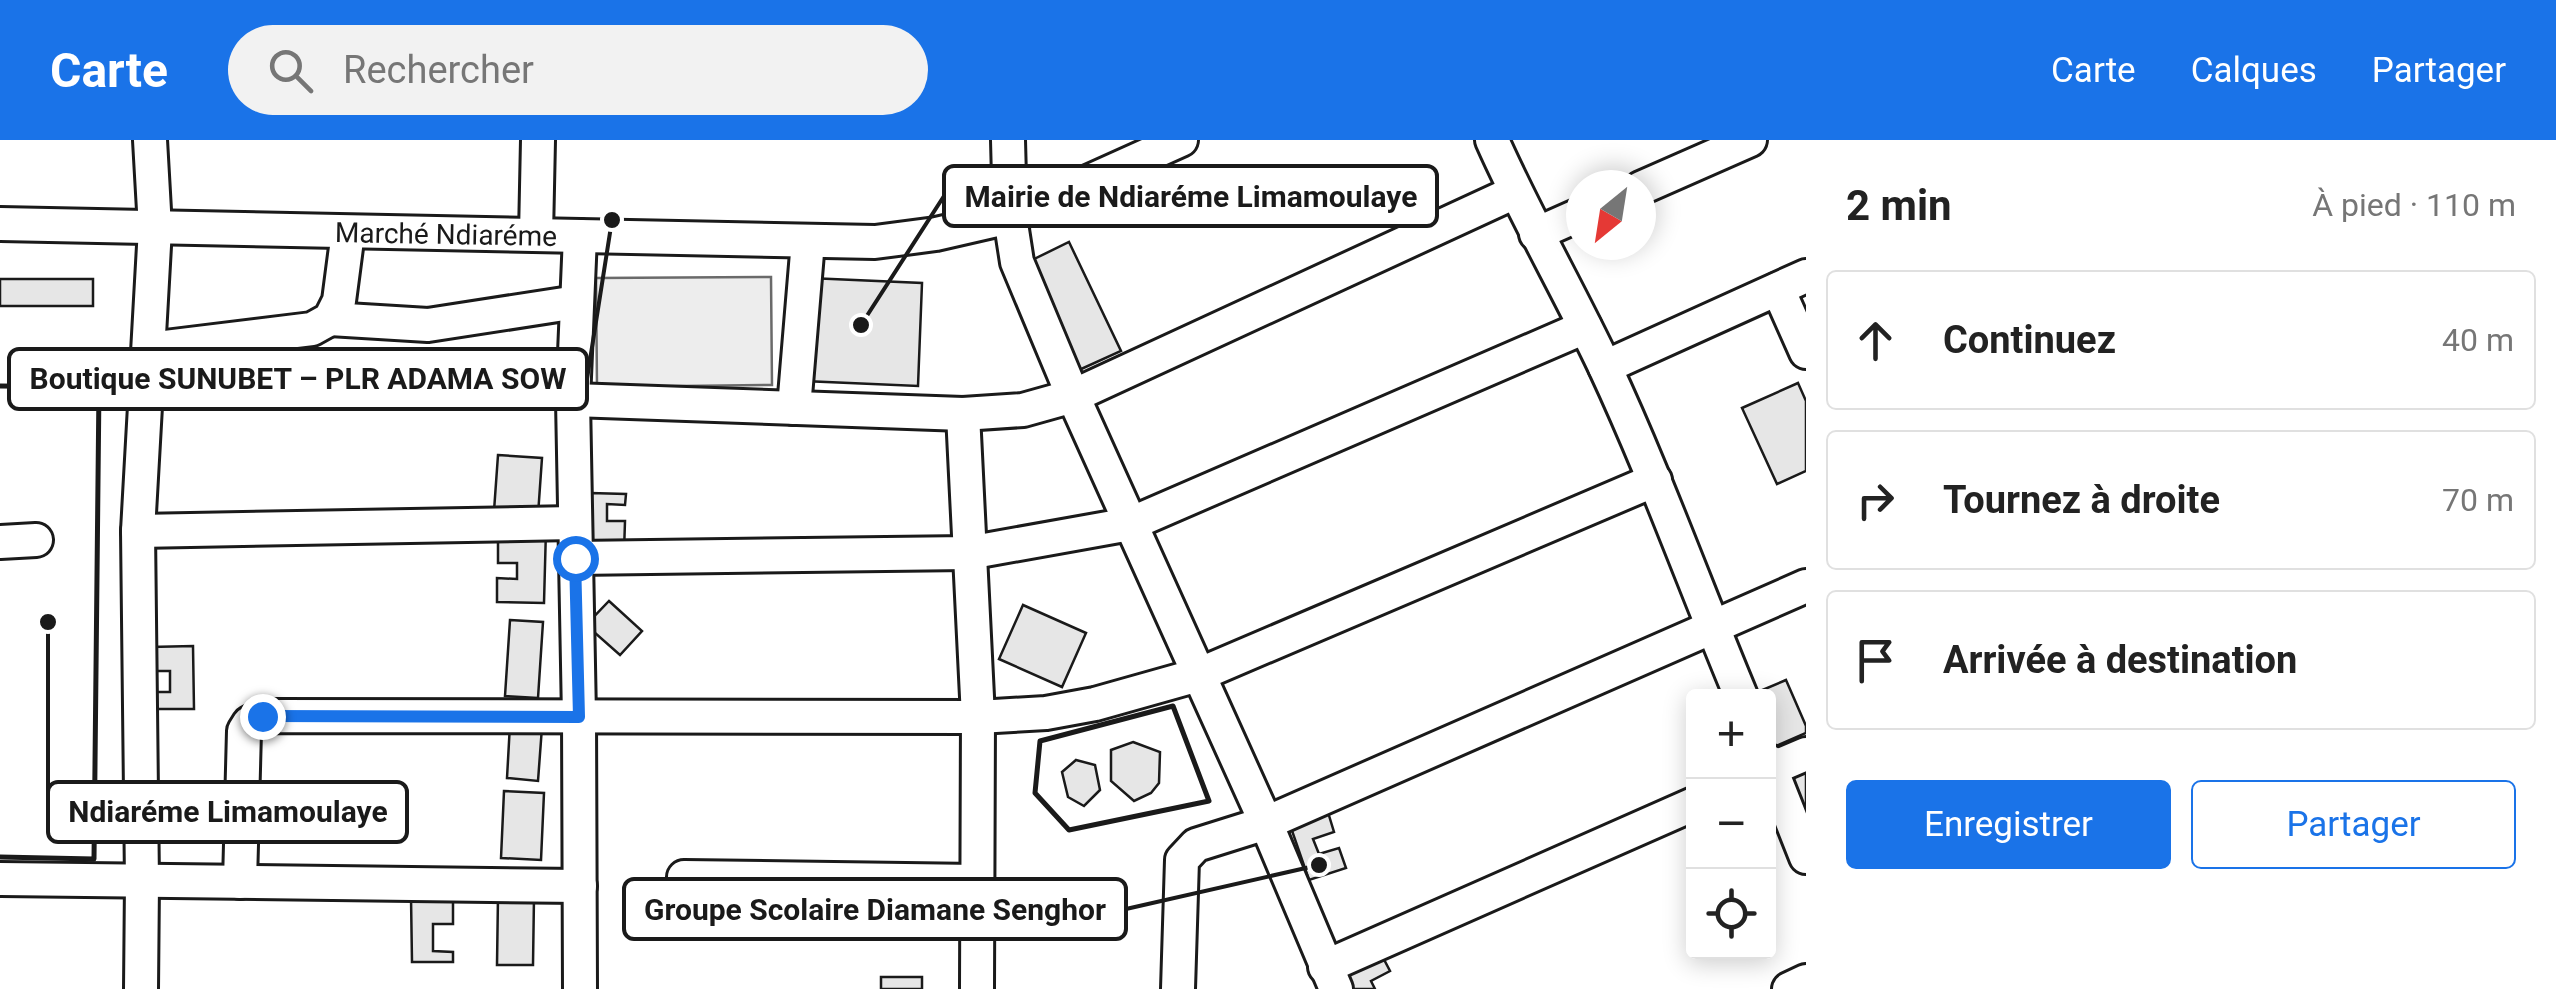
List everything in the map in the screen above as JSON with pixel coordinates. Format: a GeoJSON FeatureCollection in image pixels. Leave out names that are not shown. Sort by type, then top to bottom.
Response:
{"type":"FeatureCollection","features":[{"type":"Feature","properties":{"kind":"street"},"geometry":{"type":"LineString","coordinates":[[141,989],[138,531],[155,228],[150,140]]}},
{"type":"Feature","properties":{"kind":"street"},"geometry":{"type":"LineString","coordinates":[[536,235],[538,140]]}},
{"type":"Feature","properties":{"kind":"street"},"geometry":{"type":"LineString","coordinates":[[1008,140],[1010,217],[1017,262],[1073,396],[1266,822],[1331,978],[1686,808]]}},
{"type":"Feature","properties":{"kind":"street","name":"Marché Ndiaréme"},"geometry":{"type":"LineString","coordinates":[[0,224],[875,242],[936,234],[1010,217],[1181,140]]}},
{"type":"Feature","properties":{"kind":"street"},"geometry":{"type":"LineString","coordinates":[[1492,140],[1655,480],[1739,689]]}},
{"type":"Feature","properties":{"kind":"street"},"geometry":{"type":"LineString","coordinates":[[1656,181],[1750,140]]}},
{"type":"Feature","properties":{"kind":"street"},"geometry":{"type":"LineString","coordinates":[[573,400],[963,414],[1022,410],[1073,396],[1515,192]]}},
{"type":"Feature","properties":{"kind":"street"},"geometry":{"type":"LineString","coordinates":[[1536,234],[1566,221]]}},
{"type":"Feature","properties":{"kind":"street"},"geometry":{"type":"LineString","coordinates":[[330,319],[339,302],[348,232]]}},
{"type":"Feature","properties":{"kind":"street"},"geometry":{"type":"LineString","coordinates":[[580,236],[573,400],[580,989]]}},
{"type":"Feature","properties":{"kind":"street"},"geometry":{"type":"LineString","coordinates":[[794,408],[808,241]]}},
{"type":"Feature","properties":{"kind":"street"},"geometry":{"type":"LineString","coordinates":[[1604,367],[1792,282],[1806,352]]}},
{"type":"Feature","properties":{"kind":"street"},"geometry":{"type":"LineString","coordinates":[[149,349],[312,329],[330,319],[428,325],[577,302]]}},
{"type":"Feature","properties":{"kind":"street"},"geometry":{"type":"LineString","coordinates":[[575,558],[968,552],[1130,524],[1585,328]]}},
{"type":"Feature","properties":{"kind":"street"},"geometry":{"type":"LineString","coordinates":[[963,414],[978,717],[977,989]]}},
{"type":"Feature","properties":{"kind":"street"},"geometry":{"type":"LineString","coordinates":[[240,882],[244,731],[262,716],[978,717],[1046,713],[1095,704],[1198,675],[1655,480]]}},
{"type":"Feature","properties":{"kind":"street"},"geometry":{"type":"LineString","coordinates":[[138,531],[574,523]]}},
{"type":"Feature","properties":{"kind":"street"},"geometry":{"type":"LineString","coordinates":[[0,542],[36,540]]}},
{"type":"Feature","properties":{"kind":"street"},"geometry":{"type":"LineString","coordinates":[[1178,989],[1182,860],[1196,846],[1266,822],[1806,586]]}},
{"type":"Feature","properties":{"kind":"street"},"geometry":{"type":"LineString","coordinates":[[1776,765],[1806,754]]}},
{"type":"Feature","properties":{"kind":"street"},"geometry":{"type":"LineString","coordinates":[[1775,779],[1806,856]]}},
{"type":"Feature","properties":{"kind":"street"},"geometry":{"type":"LineString","coordinates":[[684,876],[977,881]]}},
{"type":"Feature","properties":{"kind":"street"},"geometry":{"type":"LineString","coordinates":[[0,879],[580,886]]}},
{"type":"Feature","properties":{"kind":"street"},"geometry":{"type":"LineString","coordinates":[[1789,989],[1806,981]]}},
{"type":"Feature","properties":{"kind":"shaded area"},"geometry":{"type":"Polygon","coordinates":[[[771,277],[772,385],[597,387],[596,278],[771,277]]]}},
{"type":"Feature","properties":{"kind":"building"},"geometry":{"type":"Polygon","coordinates":[[[1069,242],[1121,351],[1079,370],[1028,262],[1069,242]]]}},
{"type":"Feature","properties":{"kind":"building"},"geometry":{"type":"Polygon","coordinates":[[[809,278],[922,283],[918,386],[804,381],[809,278]]]}},
{"type":"Feature","properties":{"kind":"building"},"geometry":{"type":"Polygon","coordinates":[[[0,279],[93,279],[93,306],[0,306],[0,279]]]}},
{"type":"Feature","properties":{"kind":"building"},"geometry":{"type":"Polygon","coordinates":[[[1798,383],[1806,401],[1806,471],[1777,484],[1742,408],[1798,383]]]}},
{"type":"Feature","properties":{"kind":"building"},"geometry":{"type":"Polygon","coordinates":[[[498,455],[542,458],[538,515],[494,511],[498,455]]]}},
{"type":"Feature","properties":{"kind":"building"},"geometry":{"type":"Polygon","coordinates":[[[590,493],[626,494],[625,505],[607,504],[607,521],[625,521],[624,552],[589,551],[590,493]]]}},
{"type":"Feature","properties":{"kind":"building"},"geometry":{"type":"Polygon","coordinates":[[[498,528],[546,529],[544,603],[497,602],[497,578],[517,579],[517,563],[498,563],[498,528]]]}},
{"type":"Feature","properties":{"kind":"building"},"geometry":{"type":"Polygon","coordinates":[[[609,601],[642,631],[620,655],[586,625],[609,601]]]}},
{"type":"Feature","properties":{"kind":"building"},"geometry":{"type":"Polygon","coordinates":[[[1023,605],[1086,633],[1062,687],[999,659],[1023,605]]]}},
{"type":"Feature","properties":{"kind":"building"},"geometry":{"type":"Polygon","coordinates":[[[510,620],[543,622],[538,698],[505,696],[510,620]]]}},
{"type":"Feature","properties":{"kind":"building"},"geometry":{"type":"Polygon","coordinates":[[[193,646],[194,709],[151,709],[151,692],[170,692],[170,671],[150,671],[150,647],[193,646]]]}},
{"type":"Feature","properties":{"kind":"building"},"geometry":{"type":"Polygon","coordinates":[[[1786,680],[1806,733],[1776,746],[1776,689],[1765,689],[1786,680]]]}},
{"type":"Feature","properties":{"kind":"building"},"geometry":{"type":"Polygon","coordinates":[[[510,724],[542,727],[538,781],[507,778],[510,724]]]}},
{"type":"Feature","properties":{"kind":"building"},"geometry":{"type":"Polygon","coordinates":[[[1133,742],[1160,752],[1159,783],[1151,793],[1134,801],[1111,781],[1111,750],[1133,742]]]}},
{"type":"Feature","properties":{"kind":"building"},"geometry":{"type":"Polygon","coordinates":[[[1076,760],[1095,765],[1100,790],[1084,806],[1068,797],[1062,772],[1076,760]]]}},
{"type":"Feature","properties":{"kind":"building"},"geometry":{"type":"Polygon","coordinates":[[[1806,761],[1806,811],[1801,813],[1783,770],[1806,761]]]}},
{"type":"Feature","properties":{"kind":"building"},"geometry":{"type":"Polygon","coordinates":[[[504,791],[544,793],[541,860],[501,858],[504,791]]]}},
{"type":"Feature","properties":{"kind":"building"},"geometry":{"type":"Polygon","coordinates":[[[1327,809],[1334,832],[1313,839],[1319,854],[1339,848],[1346,868],[1309,880],[1289,822],[1327,809]]]}},
{"type":"Feature","properties":{"kind":"building"},"geometry":{"type":"Polygon","coordinates":[[[498,896],[534,897],[533,965],[497,965],[498,896]]]}},
{"type":"Feature","properties":{"kind":"building"},"geometry":{"type":"Polygon","coordinates":[[[411,897],[453,897],[453,924],[433,924],[433,951],[453,952],[453,962],[412,962],[411,897]]]}},
{"type":"Feature","properties":{"kind":"building"},"geometry":{"type":"Polygon","coordinates":[[[1378,948],[1390,971],[1371,981],[1375,989],[1345,989],[1335,969],[1378,948]]]}},
{"type":"Feature","properties":{"kind":"building"},"geometry":{"type":"Polygon","coordinates":[[[881,977],[922,977],[922,989],[881,989],[881,977]]]}},
{"type":"Feature","properties":{"kind":"wall"},"geometry":{"type":"LineString","coordinates":[[0,386],[99,387],[94,859],[0,857]]}},
{"type":"Feature","properties":{"kind":"wall"},"geometry":{"type":"LineString","coordinates":[[1173,706],[1209,801],[1069,830],[1035,793],[1040,741],[1173,706]]}},
{"type":"Feature","properties":{"kind":"place","name":"Boutique SUNUBET – PLR ADAMA SOW"},"geometry":{"type":"Point","coordinates":[612,220]}},
{"type":"Feature","properties":{"kind":"place","name":"Mairie de Ndiaréme Limamoulaye"},"geometry":{"type":"Point","coordinates":[861,325]}},
{"type":"Feature","properties":{"kind":"place","name":"Ndiaréme Limamoulaye"},"geometry":{"type":"Point","coordinates":[48,622]}},
{"type":"Feature","properties":{"kind":"place","name":"Groupe Scolaire Diamane Senghor"},"geometry":{"type":"Point","coordinates":[1319,865]}},
{"type":"Feature","properties":{"kind":"route"},"geometry":{"type":"LineString","coordinates":[[262,716],[579,717],[575,558]]}}]}
